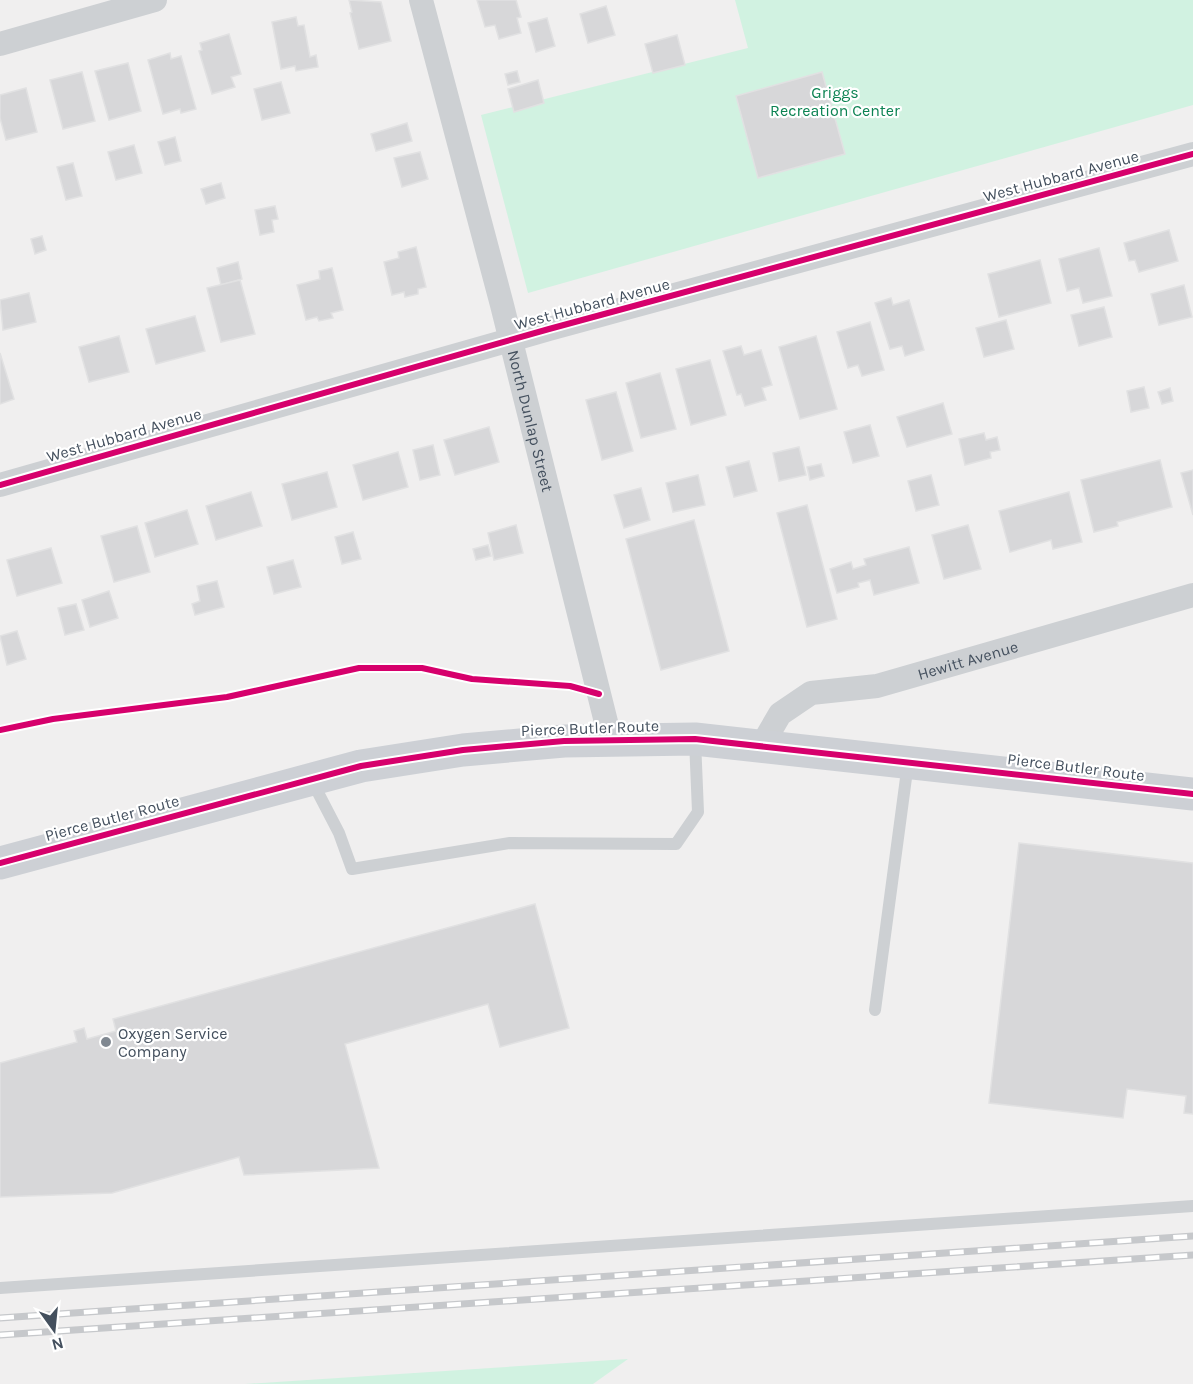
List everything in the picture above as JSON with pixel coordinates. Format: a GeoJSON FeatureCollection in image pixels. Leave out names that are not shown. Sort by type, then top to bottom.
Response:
{"type":"FeatureCollection","features":[{"type":"Feature","properties":{"kind":"main road","name":"Pierce Butler Route"},"geometry":{"type":"LineString","coordinates":[[0,862],[361,766],[462,750],[610,738],[695,739],[762,745],[1193,794]]}},
{"type":"Feature","properties":{"kind":"street"},"geometry":{"type":"LineString","coordinates":[[0,44],[155,0]]}},
{"type":"Feature","properties":{"kind":"street","name":"North Dunlap Street"},"geometry":{"type":"LineString","coordinates":[[422,0],[511,340],[610,738]]}},
{"type":"Feature","properties":{"kind":"street","name":"West Hubbard Avenue"},"geometry":{"type":"LineString","coordinates":[[0,485],[511,340],[1193,154]]}},
{"type":"Feature","properties":{"kind":"street","name":"Hewitt Avenue"},"geometry":{"type":"LineString","coordinates":[[762,745],[780,714],[811,693],[878,686],[1193,595]]}},
{"type":"Feature","properties":{"kind":"lane"},"geometry":{"type":"LineString","coordinates":[[310,778],[339,833],[352,869],[510,843],[676,844],[698,812],[695,739]]}},
{"type":"Feature","properties":{"kind":"lane"},"geometry":{"type":"LineString","coordinates":[[875,1010],[908,762]]}},
{"type":"Feature","properties":{"kind":"lane"},"geometry":{"type":"LineString","coordinates":[[0,1288],[1193,1206]]}},
{"type":"Feature","properties":{"kind":"green space","name":"Griggs Recreation Center"},"geometry":{"type":"Polygon","coordinates":[[[735,0],[1193,0],[1193,105],[528,293],[481,115],[748,48],[735,0]]]}},
{"type":"Feature","properties":{"kind":"green space"},"geometry":{"type":"Polygon","coordinates":[[[628,1359],[593,1384],[245,1384],[628,1359]]]}},
{"type":"Feature","properties":{"kind":"building"},"geometry":{"type":"Polygon","coordinates":[[[349,0],[381,2],[391,41],[359,49],[349,0]]]}},
{"type":"Feature","properties":{"kind":"building"},"geometry":{"type":"Polygon","coordinates":[[[477,0],[516,0],[521,17],[517,18],[521,33],[499,39],[495,25],[485,27],[477,0]]]}},
{"type":"Feature","properties":{"kind":"building"},"geometry":{"type":"Polygon","coordinates":[[[606,6],[615,35],[588,43],[580,14],[606,6]]]}},
{"type":"Feature","properties":{"kind":"building"},"geometry":{"type":"Polygon","coordinates":[[[296,17],[298,26],[304,25],[310,57],[316,55],[318,67],[296,71],[295,66],[281,69],[272,22],[296,17]]]}},
{"type":"Feature","properties":{"kind":"building"},"geometry":{"type":"Polygon","coordinates":[[[547,18],[555,46],[536,52],[528,23],[547,18]]]}},
{"type":"Feature","properties":{"kind":"building"},"geometry":{"type":"Polygon","coordinates":[[[229,34],[241,74],[231,77],[235,87],[212,94],[199,51],[202,50],[200,43],[229,34]]]}},
{"type":"Feature","properties":{"kind":"building"},"geometry":{"type":"Polygon","coordinates":[[[677,35],[685,65],[653,73],[645,44],[677,35]]]}},
{"type":"Feature","properties":{"kind":"building"},"geometry":{"type":"Polygon","coordinates":[[[170,53],[171,59],[181,56],[196,109],[181,113],[180,109],[163,114],[148,60],[170,53]]]}},
{"type":"Feature","properties":{"kind":"building"},"geometry":{"type":"Polygon","coordinates":[[[128,63],[141,111],[109,120],[95,71],[128,63]]]}},
{"type":"Feature","properties":{"kind":"building"},"geometry":{"type":"Polygon","coordinates":[[[517,71],[520,82],[508,85],[505,74],[517,71]]]}},
{"type":"Feature","properties":{"kind":"building"},"geometry":{"type":"Polygon","coordinates":[[[82,72],[95,121],[63,129],[50,80],[82,72]]]}},
{"type":"Feature","properties":{"kind":"building"},"geometry":{"type":"Polygon","coordinates":[[[822,72],[845,154],[758,178],[736,96],[822,72]]]}},
{"type":"Feature","properties":{"kind":"building"},"geometry":{"type":"Polygon","coordinates":[[[538,80],[544,103],[514,112],[508,89],[538,80]]]}},
{"type":"Feature","properties":{"kind":"building"},"geometry":{"type":"Polygon","coordinates":[[[281,82],[290,113],[262,120],[254,89],[281,82]]]}},
{"type":"Feature","properties":{"kind":"building"},"geometry":{"type":"Polygon","coordinates":[[[26,88],[37,132],[6,140],[0,118],[0,95],[26,88]]]}},
{"type":"Feature","properties":{"kind":"building"},"geometry":{"type":"Polygon","coordinates":[[[407,123],[412,141],[376,151],[371,134],[407,123]]]}},
{"type":"Feature","properties":{"kind":"building"},"geometry":{"type":"Polygon","coordinates":[[[175,137],[181,161],[165,165],[158,142],[175,137]]]}},
{"type":"Feature","properties":{"kind":"building"},"geometry":{"type":"Polygon","coordinates":[[[134,145],[142,173],[116,180],[108,152],[134,145]]]}},
{"type":"Feature","properties":{"kind":"building"},"geometry":{"type":"Polygon","coordinates":[[[420,152],[428,179],[402,187],[394,158],[420,152]]]}},
{"type":"Feature","properties":{"kind":"building"},"geometry":{"type":"Polygon","coordinates":[[[73,163],[82,196],[66,200],[57,167],[73,163]]]}},
{"type":"Feature","properties":{"kind":"building"},"geometry":{"type":"Polygon","coordinates":[[[221,183],[225,198],[206,204],[201,189],[221,183]]]}},
{"type":"Feature","properties":{"kind":"building"},"geometry":{"type":"Polygon","coordinates":[[[275,206],[278,219],[272,220],[274,232],[260,235],[255,210],[275,206]]]}},
{"type":"Feature","properties":{"kind":"building"},"geometry":{"type":"Polygon","coordinates":[[[1169,230],[1178,261],[1139,272],[1135,260],[1129,261],[1124,243],[1169,230]]]}},
{"type":"Feature","properties":{"kind":"building"},"geometry":{"type":"Polygon","coordinates":[[[42,236],[46,250],[35,254],[31,239],[42,236]]]}},
{"type":"Feature","properties":{"kind":"building"},"geometry":{"type":"Polygon","coordinates":[[[416,247],[426,287],[418,289],[418,294],[405,297],[404,292],[392,295],[384,262],[399,258],[398,252],[416,247]]]}},
{"type":"Feature","properties":{"kind":"building"},"geometry":{"type":"Polygon","coordinates":[[[1099,248],[1112,296],[1083,303],[1079,288],[1067,291],[1059,259],[1099,248]]]}},
{"type":"Feature","properties":{"kind":"building"},"geometry":{"type":"Polygon","coordinates":[[[1040,260],[1051,303],[999,317],[988,274],[1040,260]]]}},
{"type":"Feature","properties":{"kind":"building"},"geometry":{"type":"Polygon","coordinates":[[[238,262],[242,279],[221,285],[217,268],[238,262]]]}},
{"type":"Feature","properties":{"kind":"building"},"geometry":{"type":"Polygon","coordinates":[[[332,268],[343,310],[331,313],[333,318],[319,321],[317,317],[306,320],[297,285],[320,279],[319,271],[332,268]]]}},
{"type":"Feature","properties":{"kind":"building"},"geometry":{"type":"Polygon","coordinates":[[[240,280],[255,334],[221,342],[207,288],[240,280]]]}},
{"type":"Feature","properties":{"kind":"building"},"geometry":{"type":"Polygon","coordinates":[[[1184,285],[1192,317],[1159,325],[1151,294],[1184,285]]]}},
{"type":"Feature","properties":{"kind":"building"},"geometry":{"type":"Polygon","coordinates":[[[29,293],[36,322],[3,330],[0,300],[29,293]]]}},
{"type":"Feature","properties":{"kind":"building"},"geometry":{"type":"Polygon","coordinates":[[[891,298],[893,305],[909,300],[924,350],[905,356],[902,346],[890,349],[875,303],[891,298]]]}},
{"type":"Feature","properties":{"kind":"building"},"geometry":{"type":"Polygon","coordinates":[[[1104,307],[1112,337],[1079,346],[1071,315],[1104,307]]]}},
{"type":"Feature","properties":{"kind":"building"},"geometry":{"type":"Polygon","coordinates":[[[195,316],[205,351],[156,364],[146,329],[195,316]]]}},
{"type":"Feature","properties":{"kind":"building"},"geometry":{"type":"Polygon","coordinates":[[[1006,320],[1014,349],[984,357],[976,328],[1006,320]]]}},
{"type":"Feature","properties":{"kind":"building"},"geometry":{"type":"Polygon","coordinates":[[[870,322],[884,370],[862,376],[858,365],[848,368],[837,332],[870,322]]]}},
{"type":"Feature","properties":{"kind":"building"},"geometry":{"type":"Polygon","coordinates":[[[119,336],[129,372],[89,382],[79,347],[119,336]]]}},
{"type":"Feature","properties":{"kind":"building"},"geometry":{"type":"Polygon","coordinates":[[[816,336],[837,409],[800,419],[779,347],[816,336]]]}},
{"type":"Feature","properties":{"kind":"building"},"geometry":{"type":"Polygon","coordinates":[[[741,346],[744,355],[761,350],[772,385],[762,388],[766,400],[745,406],[741,394],[737,395],[723,351],[741,346]]]}},
{"type":"Feature","properties":{"kind":"building"},"geometry":{"type":"Polygon","coordinates":[[[0,353],[14,399],[0,404],[0,353]]]}},
{"type":"Feature","properties":{"kind":"building"},"geometry":{"type":"Polygon","coordinates":[[[710,360],[726,415],[691,425],[676,369],[710,360]]]}},
{"type":"Feature","properties":{"kind":"building"},"geometry":{"type":"Polygon","coordinates":[[[660,373],[676,429],[641,438],[626,383],[660,373]]]}},
{"type":"Feature","properties":{"kind":"building"},"geometry":{"type":"Polygon","coordinates":[[[1144,387],[1149,408],[1131,412],[1127,391],[1144,387]]]}},
{"type":"Feature","properties":{"kind":"building"},"geometry":{"type":"Polygon","coordinates":[[[1170,388],[1173,401],[1162,404],[1158,392],[1170,388]]]}},
{"type":"Feature","properties":{"kind":"building"},"geometry":{"type":"Polygon","coordinates":[[[616,392],[633,451],[602,460],[586,400],[616,392]]]}},
{"type":"Feature","properties":{"kind":"building"},"geometry":{"type":"Polygon","coordinates":[[[943,403],[952,434],[907,447],[897,417],[943,403]]]}},
{"type":"Feature","properties":{"kind":"building"},"geometry":{"type":"Polygon","coordinates":[[[870,425],[879,456],[853,463],[844,432],[870,425]]]}},
{"type":"Feature","properties":{"kind":"building"},"geometry":{"type":"Polygon","coordinates":[[[489,427],[499,462],[455,475],[444,440],[489,427]]]}},
{"type":"Feature","properties":{"kind":"building"},"geometry":{"type":"Polygon","coordinates":[[[984,433],[986,440],[997,437],[1000,450],[990,452],[991,458],[965,465],[959,439],[984,433]]]}},
{"type":"Feature","properties":{"kind":"building"},"geometry":{"type":"Polygon","coordinates":[[[433,445],[440,475],[420,480],[413,450],[433,445]]]}},
{"type":"Feature","properties":{"kind":"building"},"geometry":{"type":"Polygon","coordinates":[[[799,447],[806,475],[779,481],[773,453],[799,447]]]}},
{"type":"Feature","properties":{"kind":"building"},"geometry":{"type":"Polygon","coordinates":[[[398,452],[408,487],[363,500],[353,465],[398,452]]]}},
{"type":"Feature","properties":{"kind":"building"},"geometry":{"type":"Polygon","coordinates":[[[1160,460],[1172,507],[1117,522],[1118,526],[1094,532],[1081,480],[1160,460]]]}},
{"type":"Feature","properties":{"kind":"building"},"geometry":{"type":"Polygon","coordinates":[[[749,461],[757,491],[734,497],[726,467],[749,461]]]}},
{"type":"Feature","properties":{"kind":"building"},"geometry":{"type":"Polygon","coordinates":[[[821,464],[824,476],[810,480],[807,467],[821,464]]]}},
{"type":"Feature","properties":{"kind":"building"},"geometry":{"type":"Polygon","coordinates":[[[1193,470],[1193,515],[1181,473],[1193,470]]]}},
{"type":"Feature","properties":{"kind":"building"},"geometry":{"type":"Polygon","coordinates":[[[327,472],[337,507],[292,520],[282,484],[327,472]]]}},
{"type":"Feature","properties":{"kind":"building"},"geometry":{"type":"Polygon","coordinates":[[[698,475],[705,505],[673,512],[666,483],[698,475]]]}},
{"type":"Feature","properties":{"kind":"building"},"geometry":{"type":"Polygon","coordinates":[[[931,475],[939,505],[916,511],[908,481],[931,475]]]}},
{"type":"Feature","properties":{"kind":"building"},"geometry":{"type":"Polygon","coordinates":[[[641,488],[650,520],[624,528],[614,495],[641,488]]]}},
{"type":"Feature","properties":{"kind":"building"},"geometry":{"type":"Polygon","coordinates":[[[251,492],[262,526],[216,540],[206,506],[251,492]]]}},
{"type":"Feature","properties":{"kind":"building"},"geometry":{"type":"Polygon","coordinates":[[[1069,492],[1082,542],[1053,549],[1051,540],[1010,552],[999,511],[1069,492]]]}},
{"type":"Feature","properties":{"kind":"building"},"geometry":{"type":"Polygon","coordinates":[[[807,505],[837,619],[807,627],[777,513],[807,505]]]}},
{"type":"Feature","properties":{"kind":"building"},"geometry":{"type":"Polygon","coordinates":[[[187,510],[198,544],[155,557],[145,523],[187,510]]]}},
{"type":"Feature","properties":{"kind":"building"},"geometry":{"type":"Polygon","coordinates":[[[694,520],[729,651],[661,670],[626,539],[694,520]]]}},
{"type":"Feature","properties":{"kind":"building"},"geometry":{"type":"Polygon","coordinates":[[[516,525],[523,553],[494,560],[488,533],[516,525]]]}},
{"type":"Feature","properties":{"kind":"building"},"geometry":{"type":"Polygon","coordinates":[[[968,525],[981,569],[944,579],[932,535],[968,525]]]}},
{"type":"Feature","properties":{"kind":"building"},"geometry":{"type":"Polygon","coordinates":[[[137,526],[150,572],[114,582],[101,536],[137,526]]]}},
{"type":"Feature","properties":{"kind":"building"},"geometry":{"type":"Polygon","coordinates":[[[353,532],[361,559],[342,564],[335,537],[353,532]]]}},
{"type":"Feature","properties":{"kind":"building"},"geometry":{"type":"Polygon","coordinates":[[[488,545],[491,556],[476,560],[473,549],[488,545]]]}},
{"type":"Feature","properties":{"kind":"building"},"geometry":{"type":"Polygon","coordinates":[[[909,547],[919,583],[874,595],[870,580],[858,583],[859,587],[837,593],[830,569],[851,562],[853,569],[866,565],[864,559],[909,547]]]}},
{"type":"Feature","properties":{"kind":"building"},"geometry":{"type":"Polygon","coordinates":[[[51,548],[62,583],[17,596],[7,560],[51,548]]]}},
{"type":"Feature","properties":{"kind":"building"},"geometry":{"type":"Polygon","coordinates":[[[293,560],[301,587],[274,594],[267,567],[293,560]]]}},
{"type":"Feature","properties":{"kind":"building"},"geometry":{"type":"Polygon","coordinates":[[[217,581],[224,607],[195,615],[192,604],[200,601],[197,586],[217,581]]]}},
{"type":"Feature","properties":{"kind":"building"},"geometry":{"type":"Polygon","coordinates":[[[109,591],[118,618],[90,627],[82,600],[109,591]]]}},
{"type":"Feature","properties":{"kind":"building"},"geometry":{"type":"Polygon","coordinates":[[[76,604],[84,630],[65,635],[58,608],[76,604]]]}},
{"type":"Feature","properties":{"kind":"building"},"geometry":{"type":"Polygon","coordinates":[[[17,631],[26,659],[7,665],[0,636],[17,631]]]}},
{"type":"Feature","properties":{"kind":"building"},"geometry":{"type":"Polygon","coordinates":[[[1019,843],[1193,863],[1193,1114],[1184,1113],[1186,1096],[1127,1089],[1123,1118],[989,1103],[1019,843]]]}},
{"type":"Feature","properties":{"kind":"building"},"geometry":{"type":"Polygon","coordinates":[[[535,904],[569,1028],[500,1047],[488,1004],[345,1044],[379,1168],[244,1175],[239,1157],[112,1193],[0,1197],[0,1063],[77,1042],[74,1031],[84,1028],[87,1039],[116,1031],[113,1019],[535,904]]]}},
{"type":"Feature","properties":{"kind":"railway"},"geometry":{"type":"LineString","coordinates":[[0,1318],[1193,1236]]}},
{"type":"Feature","properties":{"kind":"railway"},"geometry":{"type":"LineString","coordinates":[[0,1335],[1193,1255]]}},
{"type":"Feature","properties":{"kind":"cycle path"},"geometry":{"type":"LineString","coordinates":[[0,485],[549,329],[1193,154]]}},
{"type":"Feature","properties":{"kind":"cycle path"},"geometry":{"type":"LineString","coordinates":[[0,730],[53,719],[227,697],[359,668],[422,668],[472,679],[570,686],[599,694]]}},
{"type":"Feature","properties":{"kind":"cycle path"},"geometry":{"type":"LineString","coordinates":[[0,863],[361,766],[463,750],[564,741],[695,739],[1193,794]]}},
{"type":"Feature","properties":{"kind":"place","name":"Oxygen Service Company"},"geometry":{"type":"Point","coordinates":[106,1042]}}]}
